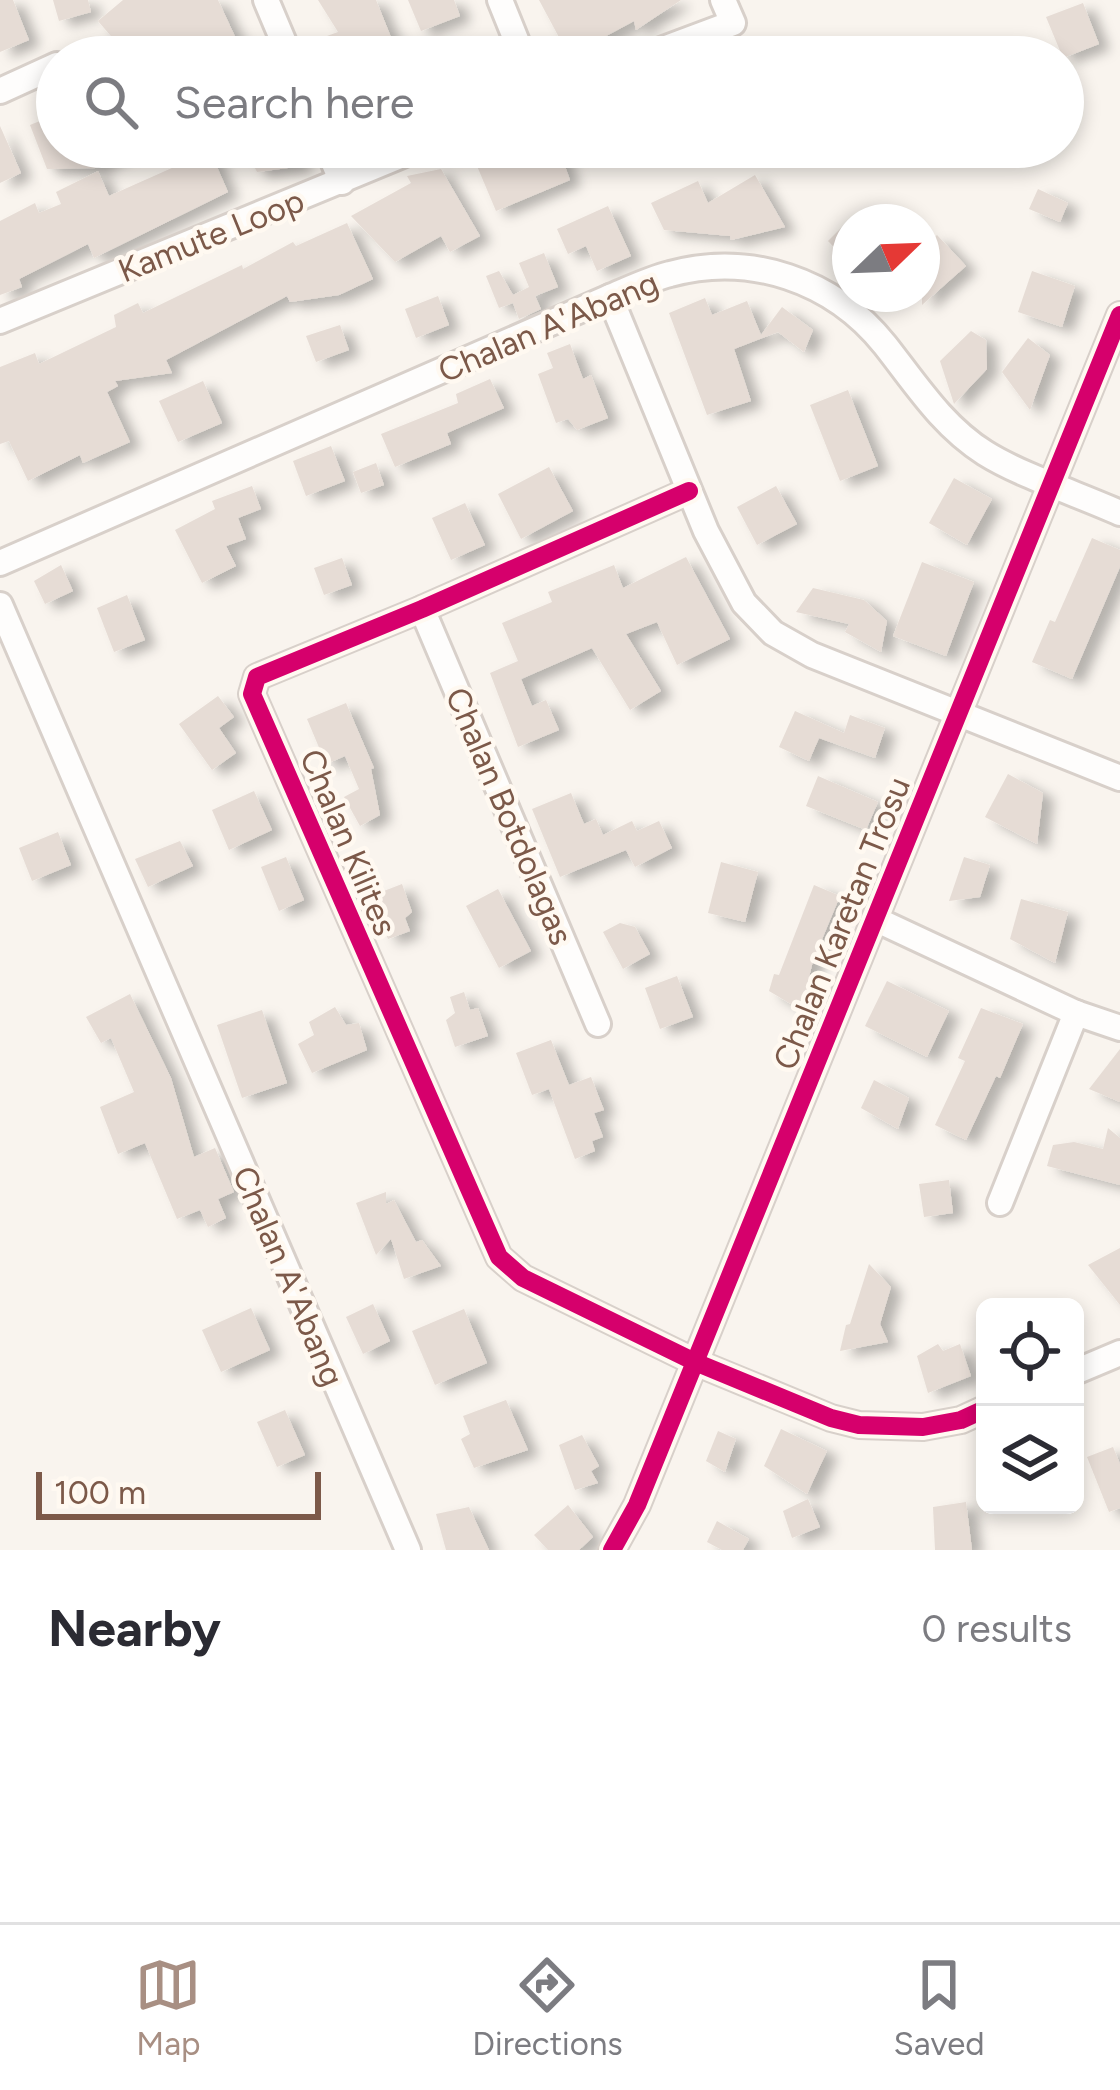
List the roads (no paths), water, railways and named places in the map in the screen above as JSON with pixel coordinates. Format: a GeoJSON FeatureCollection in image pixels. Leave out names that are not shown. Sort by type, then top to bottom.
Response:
{"type":"FeatureCollection","features":[{"type":"Feature","properties":{"kind":"street"},"geometry":{"type":"LineString","coordinates":[[266,0],[281,36]]}},
{"type":"Feature","properties":{"kind":"street"},"geometry":{"type":"LineString","coordinates":[[500,0],[515,36]]}},
{"type":"Feature","properties":{"kind":"street"},"geometry":{"type":"LineString","coordinates":[[698,36],[733,23],[723,0]]}},
{"type":"Feature","properties":{"kind":"street"},"geometry":{"type":"LineString","coordinates":[[0,91],[36,75]]}},
{"type":"Feature","properties":{"kind":"street"},"geometry":{"type":"LineString","coordinates":[[336,168],[342,182]]}},
{"type":"Feature","properties":{"kind":"street","name":"Kamute Loop"},"geometry":{"type":"LineString","coordinates":[[0,321],[374,168]]}},
{"type":"Feature","properties":{"kind":"street","name":"Chalan A'Abang"},"geometry":{"type":"LineString","coordinates":[[0,563],[610,297],[670,274],[716,266],[764,268],[809,284],[851,310],[884,344],[912,385],[985,453],[1120,513]]}},
{"type":"Feature","properties":{"kind":"street"},"geometry":{"type":"LineString","coordinates":[[610,297],[689,491],[744,603],[773,632],[812,655],[1120,778]]}},
{"type":"Feature","properties":{"kind":"street","name":"Chalan Karetan Trosu"},"geometry":{"type":"LineString","coordinates":[[612,1550],[638,1505],[1120,315]]}},
{"type":"Feature","properties":{"kind":"street","name":"Chalan Kilites"},"geometry":{"type":"LineString","coordinates":[[689,491],[257,677],[252,694],[499,1257],[524,1278],[695,1362]]}},
{"type":"Feature","properties":{"kind":"street","name":"Chalan A'Abang"},"geometry":{"type":"LineString","coordinates":[[0,605],[408,1550]]}},
{"type":"Feature","properties":{"kind":"street","name":"Chalan Botdolagas"},"geometry":{"type":"LineString","coordinates":[[422,609],[598,1024]]}},
{"type":"Feature","properties":{"kind":"street"},"geometry":{"type":"LineString","coordinates":[[875,919],[1076,1013],[1120,1028]]}},
{"type":"Feature","properties":{"kind":"street"},"geometry":{"type":"LineString","coordinates":[[1000,1203],[1076,1013]]}},
{"type":"Feature","properties":{"kind":"street"},"geometry":{"type":"LineString","coordinates":[[1084,1368],[1120,1353]]}},
{"type":"Feature","properties":{"kind":"street"},"geometry":{"type":"LineString","coordinates":[[695,1362],[859,1425],[923,1427],[976,1413]]}}]}
